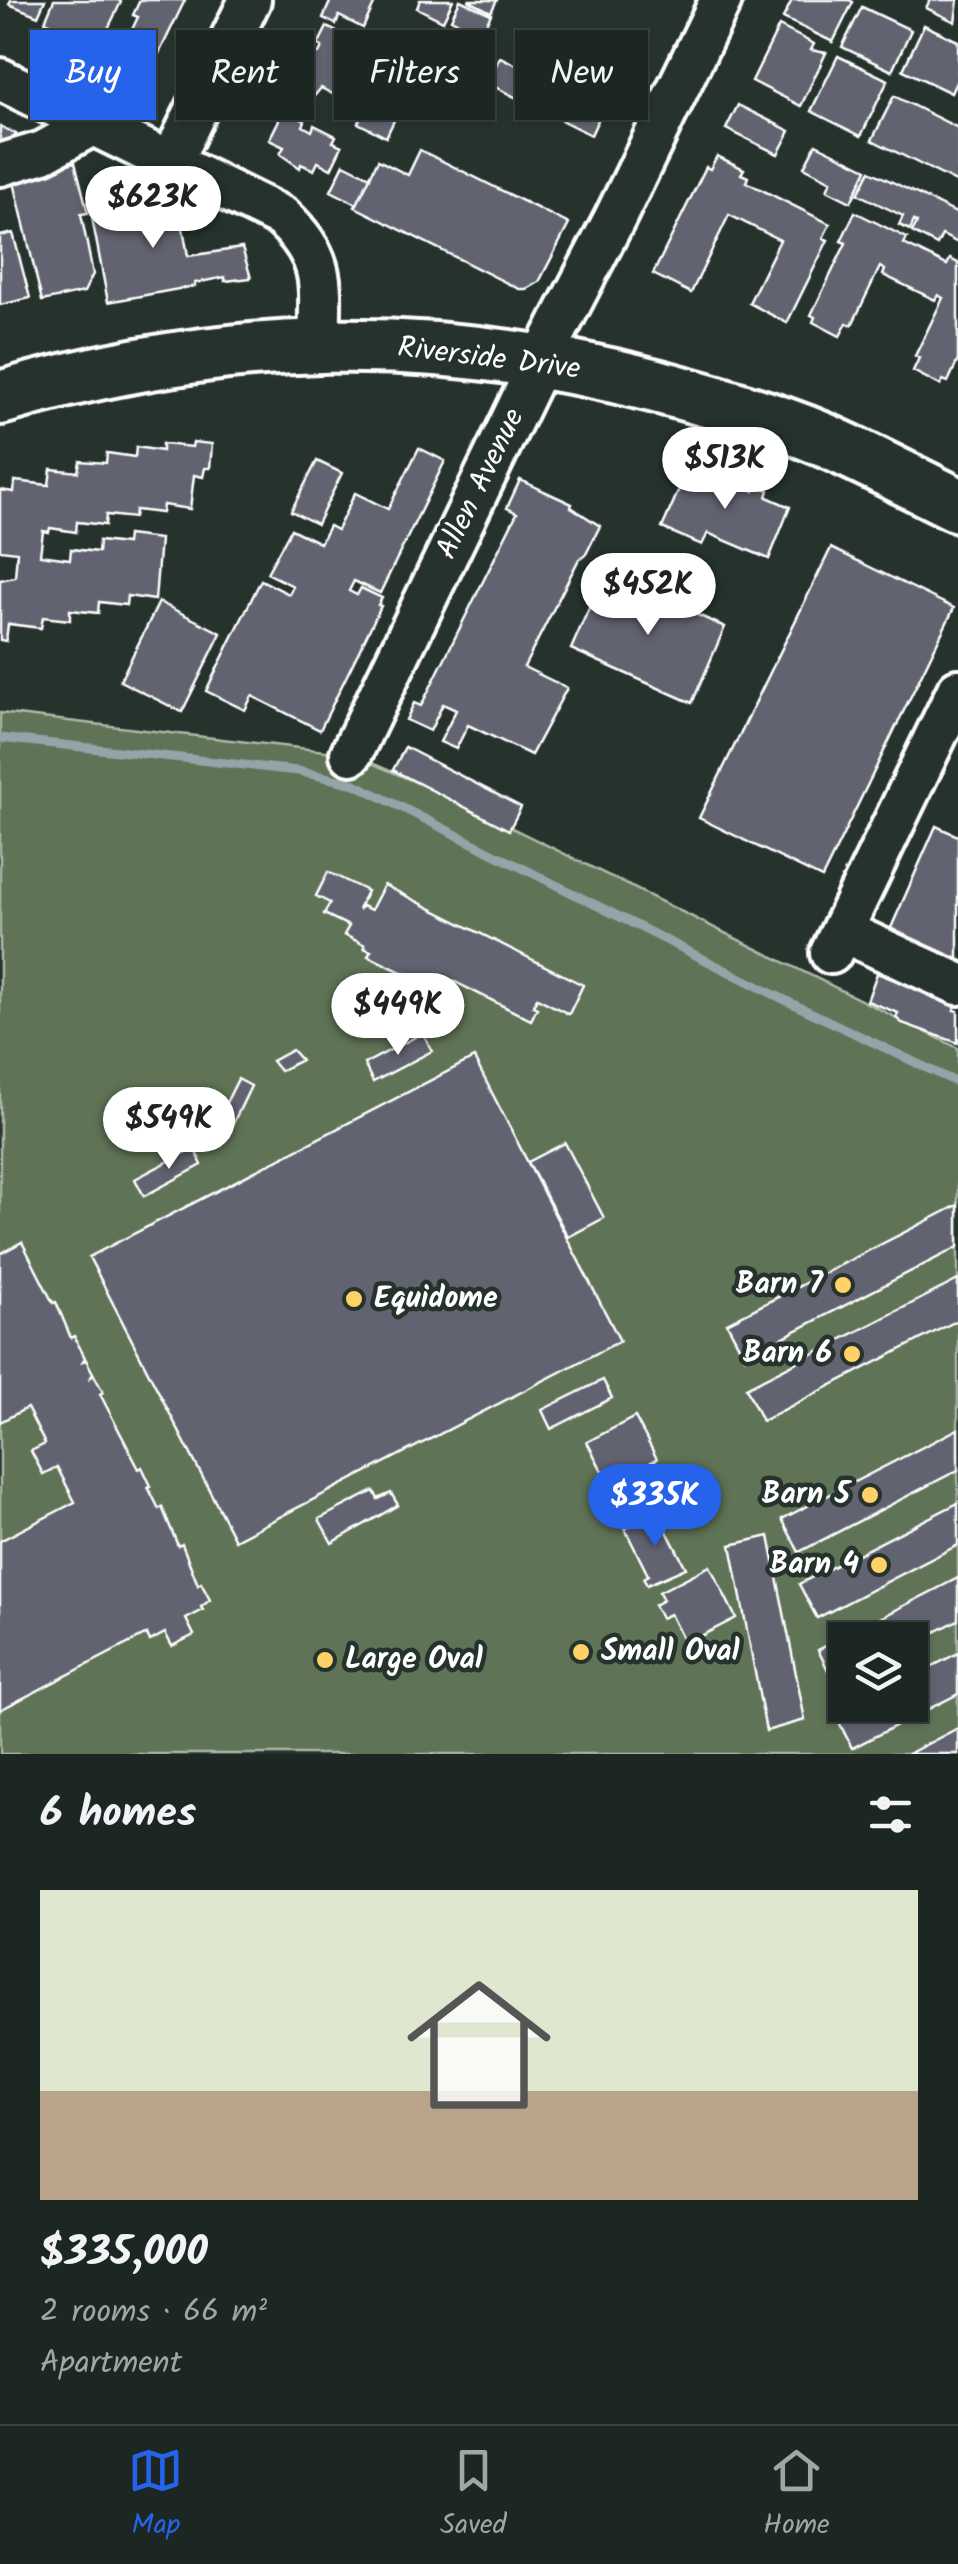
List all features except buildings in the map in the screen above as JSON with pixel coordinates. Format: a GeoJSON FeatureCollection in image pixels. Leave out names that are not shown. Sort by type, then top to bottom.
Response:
{"type":"FeatureCollection","features":[{"type":"Feature","properties":{"kind":"main road","name":"Riverside Drive"},"geometry":{"type":"LineString","coordinates":[[0,398],[128,365],[228,350],[320,345],[448,349],[541,360],[621,377],[755,415],[820,439],[958,505]]}},
{"type":"Feature","properties":{"kind":"street"},"geometry":{"type":"LineString","coordinates":[[172,160],[250,0]]}},
{"type":"Feature","properties":{"kind":"street","name":"Allen Avenue"},"geometry":{"type":"LineString","coordinates":[[351,754],[541,360],[721,0]]}},
{"type":"Feature","properties":{"kind":"street"},"geometry":{"type":"LineString","coordinates":[[0,79],[282,216],[304,237],[315,257],[320,345]]}},
{"type":"Feature","properties":{"kind":"street"},"geometry":{"type":"LineString","coordinates":[[0,165],[43,152],[92,125]]}},
{"type":"Feature","properties":{"kind":"street"},"geometry":{"type":"LineString","coordinates":[[958,690],[943,761],[837,942],[958,984]]}},
{"type":"Feature","properties":{"kind":"green space"},"geometry":{"type":"Polygon","coordinates":[[[0,713],[351,754],[443,794],[958,1048],[958,1754],[0,1754],[0,713]]]}},
{"type":"Feature","properties":{"kind":"waterway"},"geometry":{"type":"LineString","coordinates":[[0,738],[298,771],[355,784],[958,1083]]}},
{"type":"Feature","properties":{"kind":"place","name":"Barn 7"},"geometry":{"type":"Point","coordinates":[843,1285]}},
{"type":"Feature","properties":{"kind":"place","name":"Equidome"},"geometry":{"type":"Point","coordinates":[354,1299]}},
{"type":"Feature","properties":{"kind":"place","name":"Barn 6"},"geometry":{"type":"Point","coordinates":[852,1354]}},
{"type":"Feature","properties":{"kind":"place","name":"Barn 5"},"geometry":{"type":"Point","coordinates":[870,1495]}},
{"type":"Feature","properties":{"kind":"place","name":"Barn 4"},"geometry":{"type":"Point","coordinates":[879,1565]}},
{"type":"Feature","properties":{"kind":"place","name":"Small Oval"},"geometry":{"type":"Point","coordinates":[581,1652]}},
{"type":"Feature","properties":{"kind":"place","name":"Large Oval"},"geometry":{"type":"Point","coordinates":[325,1660]}}]}
